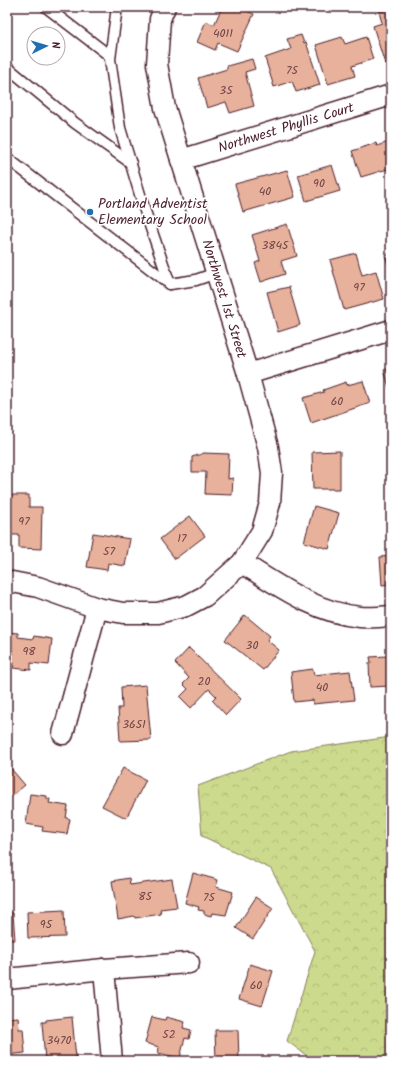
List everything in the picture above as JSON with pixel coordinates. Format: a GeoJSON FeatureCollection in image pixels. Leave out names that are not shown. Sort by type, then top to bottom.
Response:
{"type":"FeatureCollection","features":[{"type":"Feature","properties":{"kind":"street","name":"Northwest 1st Street"},"geometry":{"type":"LineString","coordinates":[[7,581],[38,586],[97,608],[123,613],[158,613],[186,606],[205,596],[242,563],[262,531],[270,503],[272,473],[268,447],[248,374],[165,108],[157,64],[160,19],[165,7]]}},
{"type":"Feature","properties":{"kind":"street","name":"Northwest Phyllis Court"},"geometry":{"type":"LineString","coordinates":[[181,160],[391,95]]}},
{"type":"Feature","properties":{"kind":"street"},"geometry":{"type":"LineString","coordinates":[[248,374],[391,330]]}},
{"type":"Feature","properties":{"kind":"street"},"geometry":{"type":"LineString","coordinates":[[242,563],[298,598],[324,608],[342,614],[361,617],[391,616]]}},
{"type":"Feature","properties":{"kind":"street"},"geometry":{"type":"LineString","coordinates":[[63,734],[97,608]]}},
{"type":"Feature","properties":{"kind":"street"},"geometry":{"type":"LineString","coordinates":[[7,979],[104,968],[189,963]]}},
{"type":"Feature","properties":{"kind":"street"},"geometry":{"type":"LineString","coordinates":[[104,968],[112,1061]]}},
{"type":"Feature","properties":{"kind":"lane"},"geometry":{"type":"LineString","coordinates":[[46,7],[110,56]]}},
{"type":"Feature","properties":{"kind":"lane"},"geometry":{"type":"LineString","coordinates":[[117,7],[110,56],[120,128],[145,212],[170,284]]}},
{"type":"Feature","properties":{"kind":"lane"},"geometry":{"type":"LineString","coordinates":[[7,67],[75,123],[131,163]]}},
{"type":"Feature","properties":{"kind":"lane"},"geometry":{"type":"LineString","coordinates":[[7,158],[170,284],[196,280],[216,273]]}},
{"type":"Feature","properties":{"kind":"green space"},"geometry":{"type":"Polygon","coordinates":[[[391,737],[391,1061],[314,1061],[287,1041],[315,951],[271,869],[202,836],[198,786],[291,751],[391,737]]]}},
{"type":"Feature","properties":{"kind":"building"},"geometry":{"type":"Polygon","coordinates":[[[222,7],[237,7],[254,14],[237,51],[218,43],[215,50],[197,42],[206,21],[214,25],[222,7]]]}},
{"type":"Feature","properties":{"kind":"building"},"geometry":{"type":"Polygon","coordinates":[[[391,9],[391,63],[385,64],[373,26],[382,23],[379,12],[391,9]]]}},
{"type":"Feature","properties":{"kind":"building"},"geometry":{"type":"Polygon","coordinates":[[[301,35],[304,43],[306,42],[320,85],[296,92],[292,81],[274,87],[265,58],[291,49],[287,39],[301,35]]]}},
{"type":"Feature","properties":{"kind":"building"},"geometry":{"type":"Polygon","coordinates":[[[342,37],[345,44],[366,37],[373,59],[352,66],[355,76],[328,84],[316,45],[342,37]]]}},
{"type":"Feature","properties":{"kind":"building"},"geometry":{"type":"Polygon","coordinates":[[[252,59],[255,69],[245,72],[254,106],[230,113],[226,102],[207,108],[198,78],[227,69],[227,66],[252,59]]]}},
{"type":"Feature","properties":{"kind":"building"},"geometry":{"type":"Polygon","coordinates":[[[391,141],[391,168],[361,177],[352,151],[376,143],[377,146],[391,141]]]}},
{"type":"Feature","properties":{"kind":"building"},"geometry":{"type":"Polygon","coordinates":[[[332,165],[340,191],[306,201],[298,175],[332,165]]]}},
{"type":"Feature","properties":{"kind":"building"},"geometry":{"type":"Polygon","coordinates":[[[287,170],[295,197],[243,212],[235,184],[287,170]]]}},
{"type":"Feature","properties":{"kind":"building"},"geometry":{"type":"Polygon","coordinates":[[[287,224],[297,256],[281,261],[285,274],[261,282],[255,263],[260,261],[252,235],[287,224]]]}},
{"type":"Feature","properties":{"kind":"building"},"geometry":{"type":"Polygon","coordinates":[[[356,253],[362,275],[376,271],[384,299],[344,310],[330,260],[356,253]]]}},
{"type":"Feature","properties":{"kind":"building"},"geometry":{"type":"Polygon","coordinates":[[[391,253],[391,274],[385,255],[391,253]]]}},
{"type":"Feature","properties":{"kind":"building"},"geometry":{"type":"Polygon","coordinates":[[[289,287],[300,325],[278,332],[267,292],[289,287]]]}},
{"type":"Feature","properties":{"kind":"building"},"geometry":{"type":"Polygon","coordinates":[[[391,368],[391,394],[384,370],[391,368]]]}},
{"type":"Feature","properties":{"kind":"building"},"geometry":{"type":"Polygon","coordinates":[[[363,381],[370,403],[311,423],[303,398],[324,392],[323,390],[346,382],[347,385],[363,381]]]}},
{"type":"Feature","properties":{"kind":"building"},"geometry":{"type":"Polygon","coordinates":[[[340,451],[340,489],[313,489],[312,452],[340,451]]]}},
{"type":"Feature","properties":{"kind":"building"},"geometry":{"type":"Polygon","coordinates":[[[203,453],[229,454],[228,479],[233,478],[232,495],[205,494],[206,472],[192,472],[192,457],[203,453]]]}},
{"type":"Feature","properties":{"kind":"building"},"geometry":{"type":"Polygon","coordinates":[[[7,495],[29,495],[29,507],[42,507],[41,549],[19,548],[19,535],[7,535],[7,495]]]}},
{"type":"Feature","properties":{"kind":"building"},"geometry":{"type":"Polygon","coordinates":[[[314,506],[339,513],[329,549],[304,542],[314,506]]]}},
{"type":"Feature","properties":{"kind":"building"},"geometry":{"type":"Polygon","coordinates":[[[190,516],[205,536],[175,559],[160,539],[190,516]]]}},
{"type":"Feature","properties":{"kind":"building"},"geometry":{"type":"Polygon","coordinates":[[[93,533],[130,539],[125,566],[108,563],[107,570],[87,567],[93,533]]]}},
{"type":"Feature","properties":{"kind":"building"},"geometry":{"type":"Polygon","coordinates":[[[391,556],[391,584],[382,585],[380,557],[391,556]]]}},
{"type":"Feature","properties":{"kind":"building"},"geometry":{"type":"Polygon","coordinates":[[[245,615],[270,636],[267,640],[279,650],[263,670],[225,640],[245,615]]]}},
{"type":"Feature","properties":{"kind":"building"},"geometry":{"type":"Polygon","coordinates":[[[7,632],[18,633],[18,637],[33,639],[34,636],[52,639],[49,665],[31,663],[31,670],[13,668],[14,663],[7,663],[7,632]]]}},
{"type":"Feature","properties":{"kind":"building"},"geometry":{"type":"Polygon","coordinates":[[[189,648],[241,699],[226,715],[212,700],[216,696],[209,689],[191,708],[180,697],[188,689],[183,684],[189,678],[175,663],[189,648]]]}},
{"type":"Feature","properties":{"kind":"building"},"geometry":{"type":"Polygon","coordinates":[[[387,656],[388,661],[391,661],[391,686],[370,687],[370,657],[387,656]]]}},
{"type":"Feature","properties":{"kind":"building"},"geometry":{"type":"Polygon","coordinates":[[[313,669],[314,675],[350,671],[354,700],[313,704],[313,700],[294,702],[291,672],[313,669]]]}},
{"type":"Feature","properties":{"kind":"building"},"geometry":{"type":"Polygon","coordinates":[[[146,685],[151,740],[120,741],[118,708],[122,708],[121,687],[146,685]]]}},
{"type":"Feature","properties":{"kind":"building"},"geometry":{"type":"Polygon","coordinates":[[[7,764],[25,785],[7,800],[7,764]]]}},
{"type":"Feature","properties":{"kind":"building"},"geometry":{"type":"Polygon","coordinates":[[[123,768],[146,780],[126,818],[102,806],[123,768]]]}},
{"type":"Feature","properties":{"kind":"building"},"geometry":{"type":"Polygon","coordinates":[[[30,794],[47,796],[47,799],[50,799],[49,803],[68,806],[66,818],[70,819],[67,834],[42,831],[43,827],[26,824],[30,794]]]}},
{"type":"Feature","properties":{"kind":"building"},"geometry":{"type":"Polygon","coordinates":[[[193,873],[218,880],[216,887],[233,892],[226,915],[212,913],[211,916],[204,914],[204,911],[198,910],[199,907],[185,903],[193,873]]]}},
{"type":"Feature","properties":{"kind":"building"},"geometry":{"type":"Polygon","coordinates":[[[129,878],[130,885],[172,879],[177,907],[160,909],[161,914],[118,919],[112,881],[129,878]]]}},
{"type":"Feature","properties":{"kind":"building"},"geometry":{"type":"Polygon","coordinates":[[[256,897],[273,908],[253,939],[236,928],[256,897]]]}},
{"type":"Feature","properties":{"kind":"building"},"geometry":{"type":"Polygon","coordinates":[[[64,910],[65,937],[28,938],[27,912],[64,910]]]}},
{"type":"Feature","properties":{"kind":"building"},"geometry":{"type":"Polygon","coordinates":[[[7,913],[13,913],[15,940],[7,940],[7,913]]]}},
{"type":"Feature","properties":{"kind":"building"},"geometry":{"type":"Polygon","coordinates":[[[250,964],[273,971],[262,1006],[239,999],[250,964]]]}},
{"type":"Feature","properties":{"kind":"building"},"geometry":{"type":"Polygon","coordinates":[[[18,1017],[19,1029],[23,1029],[25,1053],[7,1055],[7,1018],[18,1017]]]}},
{"type":"Feature","properties":{"kind":"building"},"geometry":{"type":"Polygon","coordinates":[[[72,1017],[76,1058],[61,1059],[61,1061],[45,1061],[42,1022],[46,1022],[46,1020],[72,1017]]]}},
{"type":"Feature","properties":{"kind":"building"},"geometry":{"type":"Polygon","coordinates":[[[152,1017],[165,1020],[166,1017],[185,1022],[183,1028],[191,1030],[189,1039],[185,1038],[180,1058],[158,1053],[159,1047],[145,1043],[152,1017]]]}},
{"type":"Feature","properties":{"kind":"building"},"geometry":{"type":"Polygon","coordinates":[[[215,1030],[238,1030],[239,1061],[216,1061],[215,1030]]]}},
{"type":"Feature","properties":{"kind":"place","name":"Portland Adventist Elementary School"},"geometry":{"type":"Point","coordinates":[90,212]}}]}
